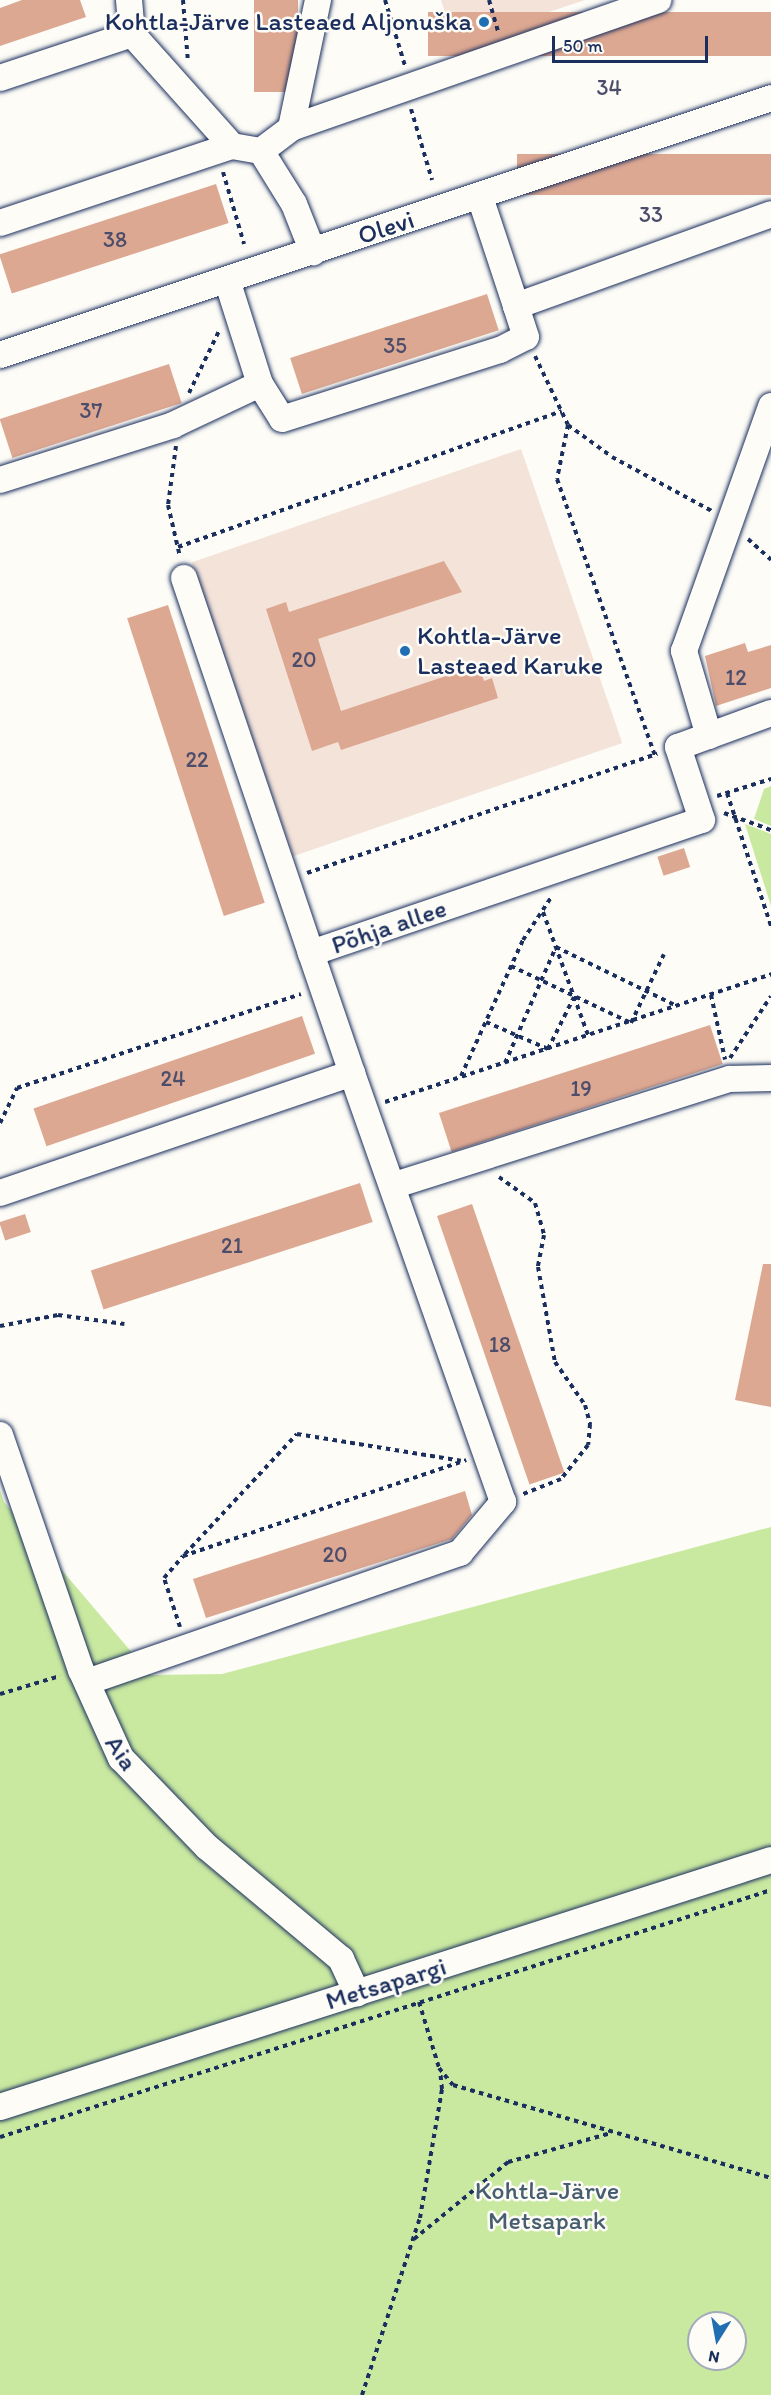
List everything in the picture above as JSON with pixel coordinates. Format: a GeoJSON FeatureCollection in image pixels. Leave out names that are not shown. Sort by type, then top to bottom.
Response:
{"type":"FeatureCollection","features":[{"type":"Feature","properties":{"kind":"street"},"geometry":{"type":"LineString","coordinates":[[129,0],[132,34],[191,101],[224,149]]}},
{"type":"Feature","properties":{"kind":"street"},"geometry":{"type":"LineString","coordinates":[[291,128],[318,0]]}},
{"type":"Feature","properties":{"kind":"street"},"geometry":{"type":"LineString","coordinates":[[0,223],[224,149],[261,151],[291,128],[504,56],[658,0]]}},
{"type":"Feature","properties":{"kind":"street"},"geometry":{"type":"LineString","coordinates":[[0,78],[132,34]]}},
{"type":"Feature","properties":{"kind":"street","name":"Olevi"},"geometry":{"type":"LineString","coordinates":[[0,355],[480,197],[771,98]]}},
{"type":"Feature","properties":{"kind":"street"},"geometry":{"type":"LineString","coordinates":[[261,151],[294,204],[313,252]]}},
{"type":"Feature","properties":{"kind":"street"},"geometry":{"type":"LineString","coordinates":[[227,280],[260,384],[282,419],[500,350],[525,337],[480,197]]}},
{"type":"Feature","properties":{"kind":"street"},"geometry":{"type":"LineString","coordinates":[[516,306],[771,214]]}},
{"type":"Feature","properties":{"kind":"street"},"geometry":{"type":"LineString","coordinates":[[0,480],[179,423],[260,384]]}},
{"type":"Feature","properties":{"kind":"street"},"geometry":{"type":"LineString","coordinates":[[709,736],[684,651],[771,406]]}},
{"type":"Feature","properties":{"kind":"street"},"geometry":{"type":"LineString","coordinates":[[184,578],[312,953]]}},
{"type":"Feature","properties":{"kind":"street"},"geometry":{"type":"LineString","coordinates":[[696,803],[666,751],[771,713]]}},
{"type":"Feature","properties":{"kind":"street","name":"Põhja allee"},"geometry":{"type":"LineString","coordinates":[[503,1502],[395,1185],[352,1073],[312,953],[702,820],[696,803]]}},
{"type":"Feature","properties":{"kind":"street"},"geometry":{"type":"LineString","coordinates":[[395,1185],[465,1163],[728,1071],[771,1078]]}},
{"type":"Feature","properties":{"kind":"street"},"geometry":{"type":"LineString","coordinates":[[0,1193],[352,1073]]}},
{"type":"Feature","properties":{"kind":"street","name":"Aia"},"geometry":{"type":"LineString","coordinates":[[0,1435],[84,1676],[108,1736],[142,1783],[207,1847],[341,1959],[357,1993]]}},
{"type":"Feature","properties":{"kind":"street"},"geometry":{"type":"LineString","coordinates":[[84,1676],[187,1646],[460,1553],[503,1502]]}},
{"type":"Feature","properties":{"kind":"street","name":"Metsapargi"},"geometry":{"type":"LineString","coordinates":[[0,2107],[771,1860]]}},
{"type":"Feature","properties":{"kind":"path"},"geometry":{"type":"LineString","coordinates":[[183,0],[191,101]]}},
{"type":"Feature","properties":{"kind":"path"},"geometry":{"type":"LineString","coordinates":[[489,0],[504,56]]}},
{"type":"Feature","properties":{"kind":"path"},"geometry":{"type":"LineString","coordinates":[[224,149],[244,244]]}},
{"type":"Feature","properties":{"kind":"path"},"geometry":{"type":"LineString","coordinates":[[525,337],[568,425],[612,457],[729,520],[771,560]]}},
{"type":"Feature","properties":{"kind":"path"},"geometry":{"type":"LineString","coordinates":[[178,547],[562,411]]}},
{"type":"Feature","properties":{"kind":"path"},"geometry":{"type":"LineString","coordinates":[[287,880],[666,751],[557,478],[568,425]]}},
{"type":"Feature","properties":{"kind":"path"},"geometry":{"type":"LineString","coordinates":[[696,803],[771,779]]}},
{"type":"Feature","properties":{"kind":"path"},"geometry":{"type":"LineString","coordinates":[[727,793],[771,926]]}},
{"type":"Feature","properties":{"kind":"path"},"geometry":{"type":"LineString","coordinates":[[696,803],[771,830]]}},
{"type":"Feature","properties":{"kind":"path"},"geometry":{"type":"LineString","coordinates":[[460,1077],[511,966],[568,866]]}},
{"type":"Feature","properties":{"kind":"path"},"geometry":{"type":"LineString","coordinates":[[543,911],[588,1035]]}},
{"type":"Feature","properties":{"kind":"path"},"geometry":{"type":"LineString","coordinates":[[505,1063],[556,947]]}},
{"type":"Feature","properties":{"kind":"path"},"geometry":{"type":"LineString","coordinates":[[556,947],[678,1006]]}},
{"type":"Feature","properties":{"kind":"path"},"geometry":{"type":"LineString","coordinates":[[631,1023],[664,954]]}},
{"type":"Feature","properties":{"kind":"path"},"geometry":{"type":"LineString","coordinates":[[511,966],[631,1023]]}},
{"type":"Feature","properties":{"kind":"path"},"geometry":{"type":"LineString","coordinates":[[366,1108],[631,1023],[771,974]]}},
{"type":"Feature","properties":{"kind":"path"},"geometry":{"type":"LineString","coordinates":[[0,1123],[17,1088],[322,987]]}},
{"type":"Feature","properties":{"kind":"path"},"geometry":{"type":"LineString","coordinates":[[548,1048],[574,996]]}},
{"type":"Feature","properties":{"kind":"path"},"geometry":{"type":"LineString","coordinates":[[711,996],[728,1071]]}},
{"type":"Feature","properties":{"kind":"path"},"geometry":{"type":"LineString","coordinates":[[728,1071],[771,996]]}},
{"type":"Feature","properties":{"kind":"path"},"geometry":{"type":"LineString","coordinates":[[486,1022],[548,1048]]}},
{"type":"Feature","properties":{"kind":"path"},"geometry":{"type":"LineString","coordinates":[[465,1163],[509,1181],[535,1203],[544,1235],[538,1267],[555,1362],[585,1405],[590,1424],[588,1446],[561,1479],[503,1502]]}},
{"type":"Feature","properties":{"kind":"path"},"geometry":{"type":"LineString","coordinates":[[0,1326],[58,1315],[124,1324]]}},
{"type":"Feature","properties":{"kind":"path"},"geometry":{"type":"LineString","coordinates":[[187,1646],[164,1578],[297,1434],[462,1461]]}},
{"type":"Feature","properties":{"kind":"path"},"geometry":{"type":"LineString","coordinates":[[183,1556],[486,1453]]}},
{"type":"Feature","properties":{"kind":"path"},"geometry":{"type":"LineString","coordinates":[[0,1694],[84,1676]]}},
{"type":"Feature","properties":{"kind":"path"},"geometry":{"type":"LineString","coordinates":[[0,2137],[771,1890]]}},
{"type":"Feature","properties":{"kind":"path"},"geometry":{"type":"LineString","coordinates":[[362,2395],[413,2240],[430,2173],[442,2090],[439,2068],[419,2003],[408,1977]]}},
{"type":"Feature","properties":{"kind":"path"},"geometry":{"type":"LineString","coordinates":[[439,2068],[465,2090],[771,2178]]}},
{"type":"Feature","properties":{"kind":"path"},"geometry":{"type":"LineString","coordinates":[[413,2240],[508,2162],[612,2132]]}},
{"type":"Feature","properties":{"kind":"shaded area","name":"Kohtla-Järve Lasteaed Aljonuška"},"geometry":{"type":"Polygon","coordinates":[[[441,0],[585,0],[455,43],[441,0]]]}},
{"type":"Feature","properties":{"kind":"shaded area","name":"Kohtla-Järve Lasteaed Karuke"},"geometry":{"type":"Polygon","coordinates":[[[521,449],[622,743],[293,856],[192,562],[521,449]]]}},
{"type":"Feature","properties":{"kind":"green space"},"geometry":{"type":"Polygon","coordinates":[[[771,786],[771,826],[754,819],[764,789],[771,786]]]}},
{"type":"Feature","properties":{"kind":"green space"},"geometry":{"type":"Polygon","coordinates":[[[745,824],[771,834],[771,906],[745,824]]]}},
{"type":"Feature","properties":{"kind":"green space","name":"Kohtla-Järve Metsapark"},"geometry":{"type":"Polygon","coordinates":[[[0,1490],[4,1502],[151,1675],[222,1674],[771,1527],[771,2395],[0,2395],[0,1490]]]}},
{"type":"Feature","properties":{"kind":"building"},"geometry":{"type":"Polygon","coordinates":[[[22,0],[80,0],[86,17],[0,46],[0,8],[22,0]]]}},
{"type":"Feature","properties":{"kind":"building"},"geometry":{"type":"Polygon","coordinates":[[[254,0],[298,0],[298,92],[254,92],[254,0]]]}},
{"type":"Feature","properties":{"kind":"building"},"geometry":{"type":"Polygon","coordinates":[[[428,12],[771,12],[771,56],[428,56],[428,12]]]}},
{"type":"Feature","properties":{"kind":"building"},"geometry":{"type":"Polygon","coordinates":[[[517,154],[771,154],[771,195],[517,195],[517,154]]]}},
{"type":"Feature","properties":{"kind":"building"},"geometry":{"type":"Polygon","coordinates":[[[216,184],[229,223],[12,293],[0,254],[216,184]]]}},
{"type":"Feature","properties":{"kind":"building"},"geometry":{"type":"Polygon","coordinates":[[[487,294],[499,330],[302,394],[290,358],[487,294]]]}},
{"type":"Feature","properties":{"kind":"building"},"geometry":{"type":"Polygon","coordinates":[[[169,364],[182,403],[12,458],[0,419],[169,364]]]}},
{"type":"Feature","properties":{"kind":"building"},"geometry":{"type":"Polygon","coordinates":[[[444,561],[462,592],[318,639],[341,711],[479,665],[484,681],[492,678],[498,698],[341,750],[338,742],[312,751],[266,609],[286,602],[289,612],[444,561]]]}},
{"type":"Feature","properties":{"kind":"building"},"geometry":{"type":"Polygon","coordinates":[[[168,605],[265,903],[224,916],[127,618],[168,605]]]}},
{"type":"Feature","properties":{"kind":"building"},"geometry":{"type":"Polygon","coordinates":[[[745,643],[748,652],[771,645],[771,688],[716,706],[705,656],[745,643]]]}},
{"type":"Feature","properties":{"kind":"building"},"geometry":{"type":"Polygon","coordinates":[[[684,848],[690,867],[664,876],[657,857],[684,848]]]}},
{"type":"Feature","properties":{"kind":"building"},"geometry":{"type":"Polygon","coordinates":[[[302,1016],[315,1054],[46,1146],[33,1108],[302,1016]]]}},
{"type":"Feature","properties":{"kind":"building"},"geometry":{"type":"Polygon","coordinates":[[[710,1025],[723,1064],[452,1152],[439,1113],[710,1025]]]}},
{"type":"Feature","properties":{"kind":"building"},"geometry":{"type":"Polygon","coordinates":[[[360,1183],[373,1222],[104,1309],[91,1270],[360,1183]]]}},
{"type":"Feature","properties":{"kind":"building"},"geometry":{"type":"Polygon","coordinates":[[[472,1204],[564,1473],[529,1485],[437,1216],[472,1204]]]}},
{"type":"Feature","properties":{"kind":"building"},"geometry":{"type":"Polygon","coordinates":[[[25,1214],[31,1232],[5,1240],[0,1222],[25,1214]]]}},
{"type":"Feature","properties":{"kind":"building"},"geometry":{"type":"Polygon","coordinates":[[[763,1264],[771,1264],[771,1407],[735,1400],[763,1264]]]}},
{"type":"Feature","properties":{"kind":"building"},"geometry":{"type":"Polygon","coordinates":[[[465,1491],[472,1515],[452,1539],[206,1618],[193,1579],[465,1491]]]}},
{"type":"Feature","properties":{"kind":"place","name":"Kohtla-Järve Lasteaed Aljonuška"},"geometry":{"type":"Point","coordinates":[484,22]}},
{"type":"Feature","properties":{"kind":"place","name":"Kohtla-Järve Lasteaed Karuke"},"geometry":{"type":"Point","coordinates":[405,651]}}]}
